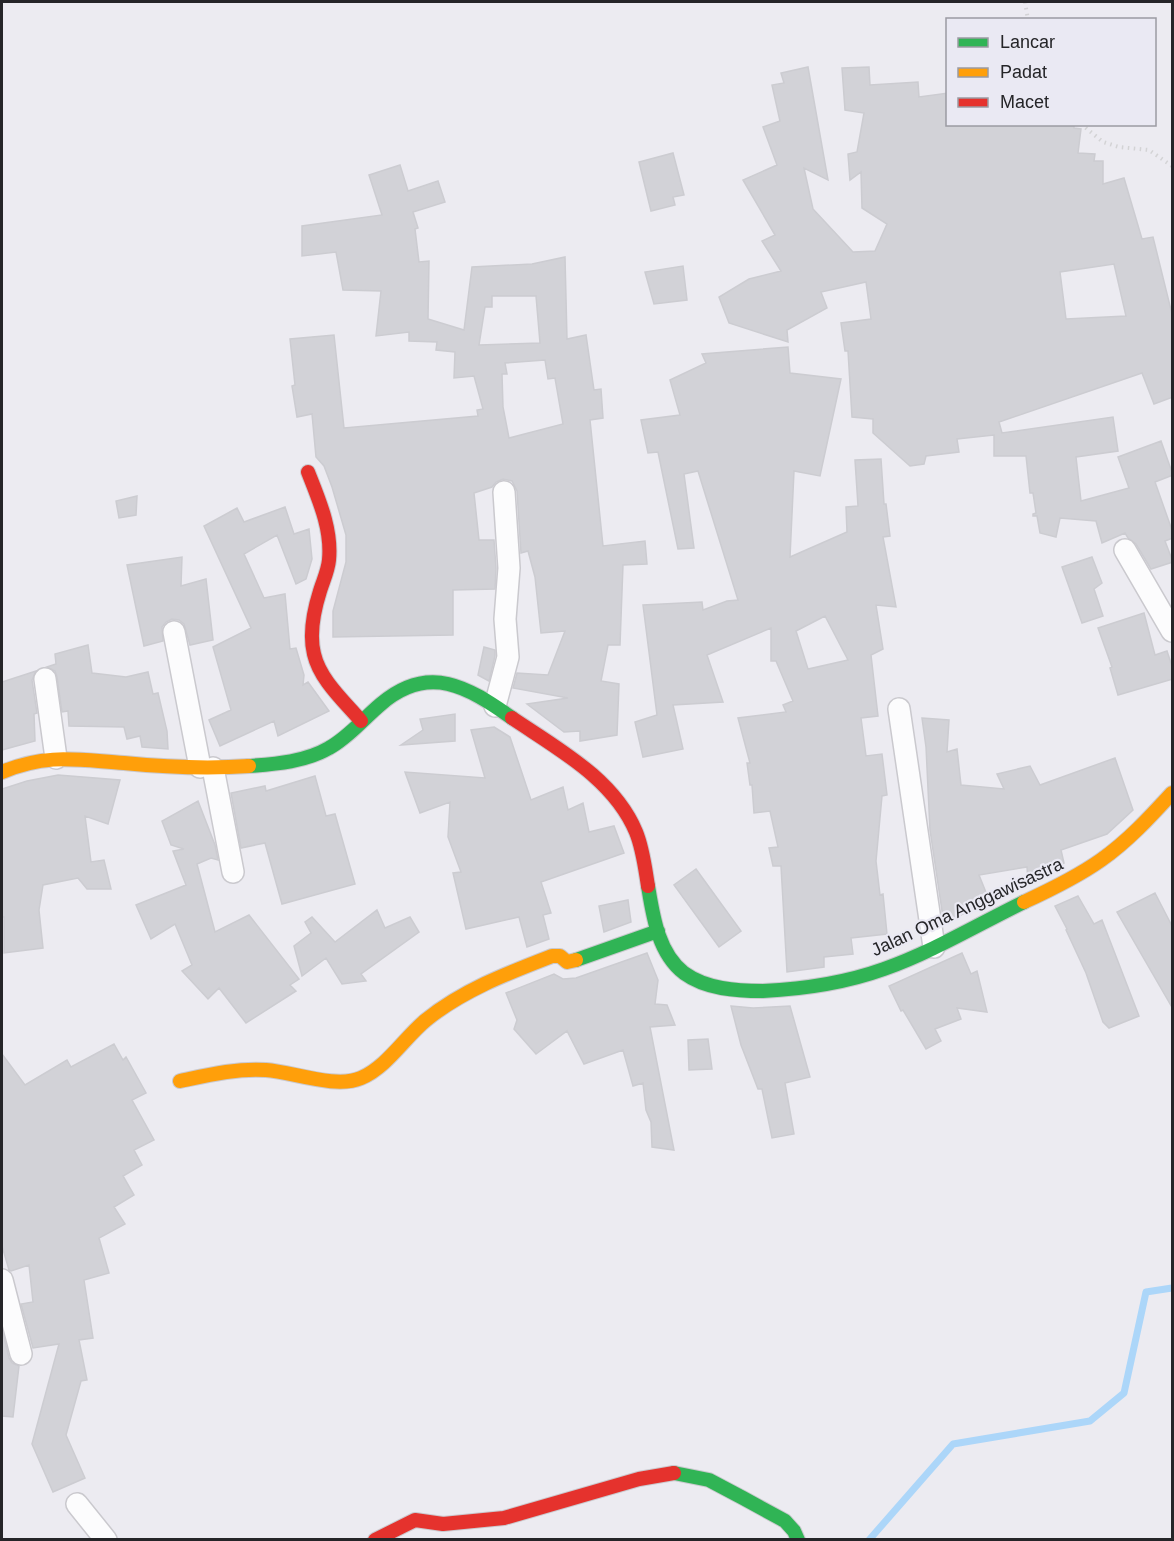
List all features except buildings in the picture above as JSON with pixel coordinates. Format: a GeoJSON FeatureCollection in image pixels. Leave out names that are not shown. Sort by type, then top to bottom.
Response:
{"type":"FeatureCollection","features":[{"type":"Feature","properties":{"kind":"main road"},"geometry":{"type":"LineString","coordinates":[[308,472],[328,531],[329,547],[328,567],[318,601],[313,635],[314,653],[327,678],[361,721]]}},
{"type":"Feature","properties":{"kind":"main road","name":"Jalan Oma Anggawisastra"},"geometry":{"type":"LineString","coordinates":[[2,772],[16,766],[57,758],[207,767],[272,763],[325,751],[339,742],[377,706],[404,688],[426,682],[439,682],[474,692],[553,746],[617,799],[636,831],[651,908],[666,951],[684,973],[704,983],[740,991],[784,990],[842,981],[884,969],[934,947],[1096,864],[1128,839],[1173,793]]}},
{"type":"Feature","properties":{"kind":"main road"},"geometry":{"type":"LineString","coordinates":[[180,1081],[237,1070],[269,1070],[353,1081],[370,1073],[425,1020],[482,983],[552,956],[560,956],[567,962],[572,961],[658,932]]}},
{"type":"Feature","properties":{"kind":"main road"},"geometry":{"type":"LineString","coordinates":[[375,1539],[415,1520],[443,1524],[504,1518],[639,1479],[677,1473],[710,1480],[785,1521],[798,1539]]}},
{"type":"Feature","properties":{"kind":"street"},"geometry":{"type":"LineString","coordinates":[[495,706],[508,657],[505,619],[509,595],[509,568],[504,492]]}},
{"type":"Feature","properties":{"kind":"street"},"geometry":{"type":"LineString","coordinates":[[1125,550],[1173,631]]}},
{"type":"Feature","properties":{"kind":"street"},"geometry":{"type":"LineString","coordinates":[[174,632],[233,872]]}},
{"type":"Feature","properties":{"kind":"street"},"geometry":{"type":"LineString","coordinates":[[45,679],[57,758]]}},
{"type":"Feature","properties":{"kind":"street"},"geometry":{"type":"LineString","coordinates":[[899,709],[934,947]]}},
{"type":"Feature","properties":{"kind":"street"},"geometry":{"type":"LineString","coordinates":[[2,1280],[21,1354]]}},
{"type":"Feature","properties":{"kind":"street"},"geometry":{"type":"LineString","coordinates":[[77,1504],[106,1539]]}},
{"type":"Feature","properties":{"kind":"path"},"geometry":{"type":"LineString","coordinates":[[1025,2],[1028,18]]}},
{"type":"Feature","properties":{"kind":"path"},"geometry":{"type":"LineString","coordinates":[[1083,126],[1103,142],[1119,147],[1149,150],[1173,166]]}},
{"type":"Feature","properties":{"kind":"waterway"},"geometry":{"type":"LineString","coordinates":[[869,1540],[953,1444],[1090,1421],[1124,1393],[1146,1292],[1172,1288]]}},
{"type":"Feature","properties":{"kind":"traffic: fast"},"geometry":{"type":"LineString","coordinates":[[249,766],[290,762],[320,753],[343,739],[381,704],[399,692],[432,682],[464,689],[512,718]]}},
{"type":"Feature","properties":{"kind":"traffic: fast"},"geometry":{"type":"LineString","coordinates":[[648,886],[658,933],[675,965],[702,983],[732,990],[753,991],[809,987],[869,974],[920,955],[1024,902]]}},
{"type":"Feature","properties":{"kind":"traffic: fast"},"geometry":{"type":"LineString","coordinates":[[576,960],[658,931]]}},
{"type":"Feature","properties":{"kind":"traffic: fast"},"geometry":{"type":"LineString","coordinates":[[674,1473],[709,1480],[743,1498],[785,1521],[798,1540]]}},
{"type":"Feature","properties":{"kind":"traffic: slow"},"geometry":{"type":"LineString","coordinates":[[2,772],[34,762],[63,759],[155,766],[249,766]]}},
{"type":"Feature","properties":{"kind":"traffic: slow"},"geometry":{"type":"LineString","coordinates":[[1024,902],[1073,878],[1111,853],[1130,837],[1172,793]]}},
{"type":"Feature","properties":{"kind":"traffic: slow"},"geometry":{"type":"LineString","coordinates":[[180,1081],[244,1070],[277,1071],[339,1082],[361,1078],[379,1067],[426,1020],[471,991],[552,956],[560,956],[567,962],[576,960]]}},
{"type":"Feature","properties":{"kind":"traffic: jam"},"geometry":{"type":"LineString","coordinates":[[308,472],[324,515],[329,537],[328,568],[313,622],[314,654],[321,673],[361,721]]}},
{"type":"Feature","properties":{"kind":"traffic: jam"},"geometry":{"type":"LineString","coordinates":[[512,718],[566,754],[614,796],[636,832],[648,886]]}},
{"type":"Feature","properties":{"kind":"traffic: jam"},"geometry":{"type":"LineString","coordinates":[[375,1540],[415,1520],[443,1524],[504,1518],[639,1479],[674,1473]]}}]}
